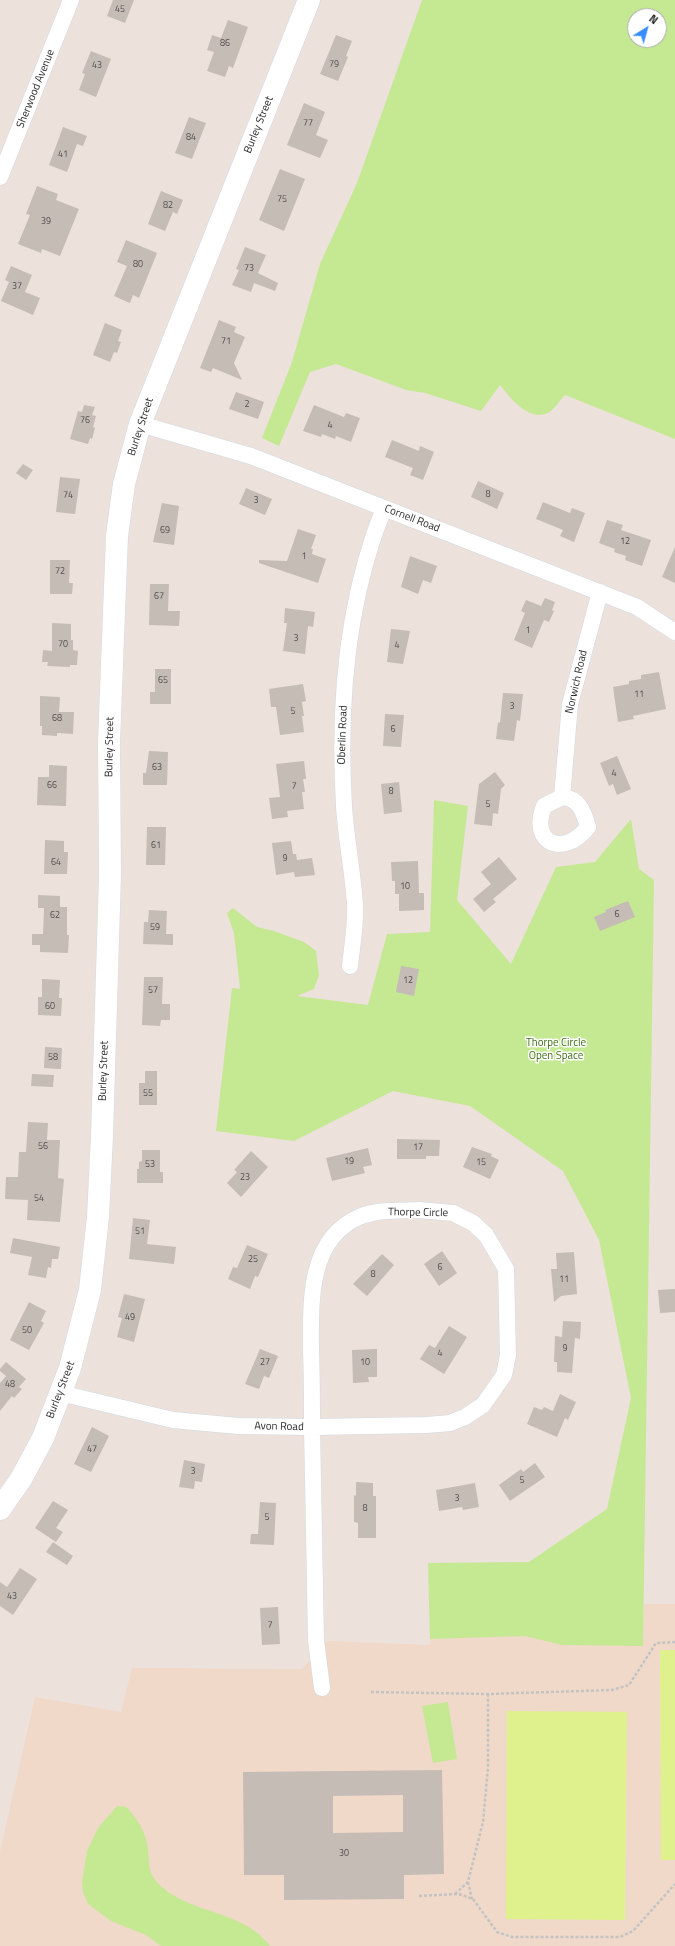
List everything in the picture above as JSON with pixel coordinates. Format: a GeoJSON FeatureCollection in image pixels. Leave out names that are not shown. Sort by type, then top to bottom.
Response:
{"type":"FeatureCollection","features":[{"type":"Feature","properties":{"kind":"main road","name":"Burley Street"},"geometry":{"type":"LineString","coordinates":[[0,1510],[6,1489],[43,1438],[70,1368],[90,1290],[98,1217],[110,875],[109,741],[117,536],[124,484],[140,424],[309,0]]}},
{"type":"Feature","properties":{"kind":"street","name":"Sherwood Avenue"},"geometry":{"type":"LineString","coordinates":[[0,177],[71,0]]}},
{"type":"Feature","properties":{"kind":"street","name":"Cornell Road"},"geometry":{"type":"LineString","coordinates":[[140,424],[251,456],[637,607],[675,632]]}},
{"type":"Feature","properties":{"kind":"street","name":"Oberlin Road"},"geometry":{"type":"LineString","coordinates":[[350,966],[355,925],[355,904],[345,821],[342,768],[344,686],[350,626],[373,534],[384,508]]}},
{"type":"Feature","properties":{"kind":"street","name":"Norwich Road"},"geometry":{"type":"LineString","coordinates":[[562,797],[570,704],[600,592]]}},
{"type":"Feature","properties":{"kind":"street","name":"Thorpe Circle"},"geometry":{"type":"LineString","coordinates":[[419,1210],[453,1213],[473,1223],[486,1235],[506,1269],[508,1355],[504,1375],[483,1405],[465,1418],[450,1423],[427,1425],[312,1427],[311,1316],[313,1284],[318,1262],[328,1242],[343,1227],[360,1217],[382,1212],[419,1210]]}},
{"type":"Feature","properties":{"kind":"street","name":"Avon Road"},"geometry":{"type":"LineString","coordinates":[[60,1393],[173,1420],[238,1426],[312,1427],[316,1640],[322,1688]]}},
{"type":"Feature","properties":{"kind":"path"},"geometry":{"type":"LineString","coordinates":[[371,1692],[488,1694],[612,1690],[629,1684],[656,1643],[675,1642]]}},
{"type":"Feature","properties":{"kind":"path"},"geometry":{"type":"LineString","coordinates":[[488,1694],[488,1768],[483,1822],[468,1882],[472,1899],[498,1932],[512,1937],[620,1937],[633,1930],[675,1884]]}},
{"type":"Feature","properties":{"kind":"path"},"geometry":{"type":"LineString","coordinates":[[455,1894],[468,1882]]}},
{"type":"Feature","properties":{"kind":"path"},"geometry":{"type":"LineString","coordinates":[[419,1896],[455,1894],[472,1899]]}},
{"type":"Feature","properties":{"kind":"shaded area"},"geometry":{"type":"Polygon","coordinates":[[[644,1604],[675,1604],[675,1946],[0,1946],[0,1852],[35,1697],[121,1712],[132,1668],[302,1669],[327,1641],[430,1645],[430,1639],[531,1635],[643,1646],[644,1604]]]}},
{"type":"Feature","properties":{"kind":"green space"},"geometry":{"type":"Polygon","coordinates":[[[422,0],[675,0],[675,439],[565,395],[548,413],[541,415],[533,414],[514,402],[500,385],[481,411],[425,393],[406,390],[336,364],[310,372],[279,446],[262,438],[292,362],[320,264],[357,183],[422,0]]]}},
{"type":"Feature","properties":{"kind":"green space","name":"Thorpe Circle Open Space"},"geometry":{"type":"Polygon","coordinates":[[[434,800],[468,806],[457,900],[511,964],[556,867],[595,862],[631,819],[639,869],[654,880],[643,1646],[562,1645],[525,1636],[430,1639],[428,1563],[529,1562],[607,1509],[631,1398],[599,1240],[563,1171],[470,1106],[393,1091],[294,1141],[216,1131],[232,988],[240,989],[234,933],[227,913],[233,908],[257,927],[274,931],[304,942],[316,951],[319,975],[314,989],[297,996],[368,1005],[387,934],[430,932],[434,800]]]}},
{"type":"Feature","properties":{"kind":"green space"},"geometry":{"type":"Polygon","coordinates":[[[660,1650],[675,1650],[675,1860],[661,1860],[660,1650]]]}},
{"type":"Feature","properties":{"kind":"green space"},"geometry":{"type":"Polygon","coordinates":[[[448,1702],[457,1759],[433,1763],[422,1706],[448,1702]]]}},
{"type":"Feature","properties":{"kind":"green space"},"geometry":{"type":"Polygon","coordinates":[[[507,1711],[627,1712],[625,1920],[506,1919],[507,1711]]]}},
{"type":"Feature","properties":{"kind":"green space"},"geometry":{"type":"Polygon","coordinates":[[[117,1806],[126,1807],[133,1815],[144,1833],[151,1872],[153,1877],[162,1887],[189,1903],[232,1919],[246,1926],[259,1934],[270,1946],[161,1946],[146,1935],[111,1921],[88,1904],[83,1892],[82,1882],[87,1851],[98,1828],[117,1806]]]}},
{"type":"Feature","properties":{"kind":"building"},"geometry":{"type":"Polygon","coordinates":[[[113,0],[134,0],[125,23],[107,16],[113,0]]]}},
{"type":"Feature","properties":{"kind":"building"},"geometry":{"type":"Polygon","coordinates":[[[228,20],[248,27],[233,68],[229,66],[225,77],[207,71],[214,52],[207,50],[212,35],[221,38],[228,20]]]}},
{"type":"Feature","properties":{"kind":"building"},"geometry":{"type":"Polygon","coordinates":[[[336,35],[352,41],[346,56],[348,57],[338,81],[320,74],[336,35]]]}},
{"type":"Feature","properties":{"kind":"building"},"geometry":{"type":"Polygon","coordinates":[[[91,51],[111,59],[96,97],[79,90],[85,74],[82,73],[91,51]]]}},
{"type":"Feature","properties":{"kind":"building"},"geometry":{"type":"Polygon","coordinates":[[[304,103],[325,112],[316,135],[328,140],[320,158],[287,145],[304,103]]]}},
{"type":"Feature","properties":{"kind":"building"},"geometry":{"type":"Polygon","coordinates":[[[189,117],[206,123],[192,159],[175,153],[189,117]]]}},
{"type":"Feature","properties":{"kind":"building"},"geometry":{"type":"Polygon","coordinates":[[[63,127],[87,136],[83,146],[77,144],[67,172],[49,165],[63,127]]]}},
{"type":"Feature","properties":{"kind":"building"},"geometry":{"type":"Polygon","coordinates":[[[280,169],[305,179],[284,231],[259,220],[280,169]]]}},
{"type":"Feature","properties":{"kind":"building"},"geometry":{"type":"Polygon","coordinates":[[[37,186],[58,194],[56,200],[79,209],[60,256],[42,249],[41,253],[18,244],[30,215],[26,214],[37,186]]]}},
{"type":"Feature","properties":{"kind":"building"},"geometry":{"type":"Polygon","coordinates":[[[161,191],[183,200],[177,214],[173,212],[165,231],[148,224],[161,191]]]}},
{"type":"Feature","properties":{"kind":"building"},"geometry":{"type":"Polygon","coordinates":[[[126,240],[157,253],[139,298],[133,295],[130,303],[114,296],[127,266],[117,262],[126,240]]]}},
{"type":"Feature","properties":{"kind":"building"},"geometry":{"type":"Polygon","coordinates":[[[245,247],[266,255],[258,273],[278,283],[275,291],[254,283],[251,292],[232,285],[239,270],[236,269],[245,247]]]}},
{"type":"Feature","properties":{"kind":"building"},"geometry":{"type":"Polygon","coordinates":[[[11,266],[32,275],[25,292],[40,298],[33,315],[1,301],[9,282],[5,280],[11,266]]]}},
{"type":"Feature","properties":{"kind":"building"},"geometry":{"type":"Polygon","coordinates":[[[219,320],[236,327],[234,332],[245,337],[234,363],[242,380],[213,368],[211,372],[200,368],[219,320]]]}},
{"type":"Feature","properties":{"kind":"building"},"geometry":{"type":"Polygon","coordinates":[[[105,323],[122,330],[118,341],[121,342],[117,353],[114,352],[110,362],[93,355],[105,323]]]}},
{"type":"Feature","properties":{"kind":"building"},"geometry":{"type":"Polygon","coordinates":[[[236,392],[264,402],[258,419],[229,409],[236,392]]]}},
{"type":"Feature","properties":{"kind":"building"},"geometry":{"type":"Polygon","coordinates":[[[84,405],[95,407],[92,415],[96,416],[92,439],[90,438],[88,444],[70,439],[78,411],[82,412],[84,405]]]}},
{"type":"Feature","properties":{"kind":"building"},"geometry":{"type":"Polygon","coordinates":[[[314,405],[344,417],[346,413],[360,418],[351,442],[336,436],[335,439],[322,434],[321,437],[303,431],[314,405]]]}},
{"type":"Feature","properties":{"kind":"building"},"geometry":{"type":"Polygon","coordinates":[[[392,440],[419,451],[420,446],[434,452],[423,480],[410,475],[413,468],[385,457],[392,440]]]}},
{"type":"Feature","properties":{"kind":"building"},"geometry":{"type":"Polygon","coordinates":[[[23,464],[33,470],[26,480],[16,473],[23,464]]]}},
{"type":"Feature","properties":{"kind":"building"},"geometry":{"type":"Polygon","coordinates":[[[60,477],[80,479],[75,514],[56,512],[60,477]]]}},
{"type":"Feature","properties":{"kind":"building"},"geometry":{"type":"Polygon","coordinates":[[[478,481],[504,493],[497,509],[471,497],[478,481]]]}},
{"type":"Feature","properties":{"kind":"building"},"geometry":{"type":"Polygon","coordinates":[[[246,488],[272,499],[265,515],[239,504],[246,488]]]}},
{"type":"Feature","properties":{"kind":"building"},"geometry":{"type":"Polygon","coordinates":[[[543,502],[570,513],[572,508],[585,513],[574,542],[560,536],[563,530],[536,519],[543,502]]]}},
{"type":"Feature","properties":{"kind":"building"},"geometry":{"type":"Polygon","coordinates":[[[162,503],[179,506],[174,545],[153,542],[162,503]]]}},
{"type":"Feature","properties":{"kind":"building"},"geometry":{"type":"Polygon","coordinates":[[[607,520],[623,525],[621,530],[651,540],[642,566],[625,560],[626,556],[614,552],[615,549],[599,543],[607,520]]]}},
{"type":"Feature","properties":{"kind":"building"},"geometry":{"type":"Polygon","coordinates":[[[298,529],[316,535],[311,549],[313,549],[312,554],[326,559],[318,583],[259,563],[259,560],[287,561],[298,529]]]}},
{"type":"Feature","properties":{"kind":"building"},"geometry":{"type":"Polygon","coordinates":[[[675,547],[675,583],[662,577],[675,547]]]}},
{"type":"Feature","properties":{"kind":"building"},"geometry":{"type":"Polygon","coordinates":[[[410,556],[437,566],[431,583],[423,580],[418,594],[401,587],[410,556]]]}},
{"type":"Feature","properties":{"kind":"building"},"geometry":{"type":"Polygon","coordinates":[[[50,560],[70,560],[69,583],[73,583],[72,594],[50,594],[50,560]]]}},
{"type":"Feature","properties":{"kind":"building"},"geometry":{"type":"Polygon","coordinates":[[[150,584],[169,584],[168,611],[180,611],[179,626],[149,625],[150,584]]]}},
{"type":"Feature","properties":{"kind":"building"},"geometry":{"type":"Polygon","coordinates":[[[545,598],[555,602],[552,610],[554,611],[549,622],[544,620],[532,648],[514,640],[525,613],[521,611],[526,600],[541,606],[545,598]]]}},
{"type":"Feature","properties":{"kind":"building"},"geometry":{"type":"Polygon","coordinates":[[[285,608],[315,612],[313,627],[308,626],[305,654],[283,651],[287,623],[284,623],[285,608]]]}},
{"type":"Feature","properties":{"kind":"building"},"geometry":{"type":"Polygon","coordinates":[[[52,623],[71,624],[71,640],[73,640],[73,650],[78,651],[77,665],[70,665],[70,667],[47,666],[48,662],[42,662],[43,650],[52,651],[52,623]]]}},
{"type":"Feature","properties":{"kind":"building"},"geometry":{"type":"Polygon","coordinates":[[[391,629],[410,631],[403,664],[387,662],[391,629]]]}},
{"type":"Feature","properties":{"kind":"building"},"geometry":{"type":"Polygon","coordinates":[[[155,669],[171,669],[171,704],[150,704],[150,692],[155,692],[155,669]]]}},
{"type":"Feature","properties":{"kind":"building"},"geometry":{"type":"Polygon","coordinates":[[[659,672],[666,709],[633,716],[634,719],[618,722],[613,687],[629,684],[629,681],[641,679],[641,675],[659,672]]]}},
{"type":"Feature","properties":{"kind":"building"},"geometry":{"type":"Polygon","coordinates":[[[303,684],[306,701],[302,702],[304,732],[280,735],[276,707],[271,707],[269,689],[303,684]]]}},
{"type":"Feature","properties":{"kind":"building"},"geometry":{"type":"Polygon","coordinates":[[[503,693],[523,694],[520,721],[517,720],[514,741],[496,739],[498,722],[500,723],[503,693]]]}},
{"type":"Feature","properties":{"kind":"building"},"geometry":{"type":"Polygon","coordinates":[[[40,696],[60,697],[59,712],[74,712],[73,734],[57,733],[57,736],[42,735],[42,726],[40,726],[40,696]]]}},
{"type":"Feature","properties":{"kind":"building"},"geometry":{"type":"Polygon","coordinates":[[[385,714],[404,715],[401,747],[383,746],[385,714]]]}},
{"type":"Feature","properties":{"kind":"building"},"geometry":{"type":"Polygon","coordinates":[[[149,751],[168,752],[167,785],[143,785],[143,773],[146,773],[149,751]]]}},
{"type":"Feature","properties":{"kind":"building"},"geometry":{"type":"Polygon","coordinates":[[[617,756],[631,789],[617,795],[613,784],[609,786],[600,763],[617,756]]]}},
{"type":"Feature","properties":{"kind":"building"},"geometry":{"type":"Polygon","coordinates":[[[304,761],[306,779],[303,779],[305,792],[302,792],[304,809],[287,811],[288,817],[272,819],[269,798],[280,797],[276,764],[304,761]]]}},
{"type":"Feature","properties":{"kind":"building"},"geometry":{"type":"Polygon","coordinates":[[[49,765],[67,766],[66,806],[37,805],[38,777],[49,777],[49,765]]]}},
{"type":"Feature","properties":{"kind":"building"},"geometry":{"type":"Polygon","coordinates":[[[495,772],[505,785],[501,789],[498,814],[493,813],[492,826],[474,824],[479,784],[495,772]]]}},
{"type":"Feature","properties":{"kind":"building"},"geometry":{"type":"Polygon","coordinates":[[[399,782],[402,812],[384,814],[381,784],[399,782]]]}},
{"type":"Feature","properties":{"kind":"building"},"geometry":{"type":"Polygon","coordinates":[[[147,827],[166,827],[165,865],[146,865],[147,827]]]}},
{"type":"Feature","properties":{"kind":"building"},"geometry":{"type":"Polygon","coordinates":[[[45,840],[64,841],[64,852],[68,852],[67,874],[44,874],[45,840]]]}},
{"type":"Feature","properties":{"kind":"building"},"geometry":{"type":"Polygon","coordinates":[[[291,841],[293,854],[296,854],[297,860],[312,858],[315,875],[295,877],[294,872],[276,875],[272,843],[291,841]]]}},
{"type":"Feature","properties":{"kind":"building"},"geometry":{"type":"Polygon","coordinates":[[[499,857],[517,879],[493,899],[496,902],[484,912],[473,899],[491,884],[481,872],[499,857]]]}},
{"type":"Feature","properties":{"kind":"building"},"geometry":{"type":"Polygon","coordinates":[[[418,861],[419,893],[424,893],[424,910],[399,911],[399,894],[395,894],[395,881],[392,881],[391,862],[418,861]]]}},
{"type":"Feature","properties":{"kind":"building"},"geometry":{"type":"Polygon","coordinates":[[[38,895],[60,896],[60,907],[67,907],[67,935],[69,935],[68,953],[40,952],[40,945],[32,945],[32,934],[43,934],[44,908],[38,908],[38,895]]]}},
{"type":"Feature","properties":{"kind":"building"},"geometry":{"type":"Polygon","coordinates":[[[628,901],[635,917],[600,931],[594,917],[606,912],[605,910],[628,901]]]}},
{"type":"Feature","properties":{"kind":"building"},"geometry":{"type":"Polygon","coordinates":[[[149,910],[167,911],[166,934],[173,934],[173,945],[143,944],[144,922],[148,922],[149,910]]]}},
{"type":"Feature","properties":{"kind":"building"},"geometry":{"type":"Polygon","coordinates":[[[401,966],[419,969],[414,996],[396,992],[401,966]]]}},
{"type":"Feature","properties":{"kind":"building"},"geometry":{"type":"Polygon","coordinates":[[[144,977],[163,977],[162,1004],[170,1004],[170,1020],[161,1020],[160,1026],[142,1025],[144,977]]]}},
{"type":"Feature","properties":{"kind":"building"},"geometry":{"type":"Polygon","coordinates":[[[42,979],[60,980],[59,998],[62,998],[61,1016],[38,1015],[38,997],[42,997],[42,979]]]}},
{"type":"Feature","properties":{"kind":"building"},"geometry":{"type":"Polygon","coordinates":[[[45,1047],[62,1048],[61,1069],[44,1068],[45,1047]]]}},
{"type":"Feature","properties":{"kind":"building"},"geometry":{"type":"Polygon","coordinates":[[[145,1071],[157,1071],[157,1105],[139,1105],[139,1083],[145,1083],[145,1071]]]}},
{"type":"Feature","properties":{"kind":"building"},"geometry":{"type":"Polygon","coordinates":[[[32,1074],[54,1075],[53,1087],[31,1086],[32,1074]]]}},
{"type":"Feature","properties":{"kind":"building"},"geometry":{"type":"Polygon","coordinates":[[[28,1122],[48,1123],[47,1140],[60,1140],[58,1178],[64,1179],[60,1222],[27,1220],[28,1200],[5,1199],[6,1177],[18,1177],[19,1152],[26,1152],[28,1122]]]}},
{"type":"Feature","properties":{"kind":"building"},"geometry":{"type":"Polygon","coordinates":[[[397,1139],[440,1140],[439,1156],[426,1156],[426,1159],[397,1159],[397,1139]]]}},
{"type":"Feature","properties":{"kind":"building"},"geometry":{"type":"Polygon","coordinates":[[[472,1147],[492,1154],[491,1156],[499,1160],[490,1179],[463,1167],[472,1147]]]}},
{"type":"Feature","properties":{"kind":"building"},"geometry":{"type":"Polygon","coordinates":[[[368,1148],[372,1165],[363,1167],[365,1173],[332,1181],[326,1158],[368,1148]]]}},
{"type":"Feature","properties":{"kind":"building"},"geometry":{"type":"Polygon","coordinates":[[[142,1150],[160,1150],[160,1172],[163,1172],[163,1183],[137,1183],[137,1169],[139,1169],[139,1162],[142,1161],[142,1150]]]}},
{"type":"Feature","properties":{"kind":"building"},"geometry":{"type":"Polygon","coordinates":[[[251,1151],[268,1167],[241,1197],[227,1183],[237,1172],[234,1170],[251,1151]]]}},
{"type":"Feature","properties":{"kind":"building"},"geometry":{"type":"Polygon","coordinates":[[[133,1218],[150,1220],[147,1244],[176,1247],[174,1264],[129,1259],[133,1218]]]}},
{"type":"Feature","properties":{"kind":"building"},"geometry":{"type":"Polygon","coordinates":[[[13,1238],[60,1247],[58,1259],[52,1259],[51,1268],[48,1267],[46,1278],[28,1275],[32,1257],[10,1253],[13,1238]]]}},
{"type":"Feature","properties":{"kind":"building"},"geometry":{"type":"Polygon","coordinates":[[[247,1245],[268,1254],[258,1277],[255,1276],[250,1289],[228,1279],[233,1267],[237,1268],[247,1245]]]}},
{"type":"Feature","properties":{"kind":"building"},"geometry":{"type":"Polygon","coordinates":[[[442,1251],[457,1273],[439,1286],[424,1264],[442,1251]]]}},
{"type":"Feature","properties":{"kind":"building"},"geometry":{"type":"Polygon","coordinates":[[[574,1252],[577,1294],[561,1296],[554,1302],[551,1269],[557,1269],[556,1253],[574,1252]]]}},
{"type":"Feature","properties":{"kind":"building"},"geometry":{"type":"Polygon","coordinates":[[[382,1254],[394,1265],[367,1296],[353,1284],[382,1254]]]}},
{"type":"Feature","properties":{"kind":"building"},"geometry":{"type":"Polygon","coordinates":[[[675,1289],[675,1312],[660,1313],[658,1290],[675,1289]]]}},
{"type":"Feature","properties":{"kind":"building"},"geometry":{"type":"Polygon","coordinates":[[[124,1294],[145,1299],[134,1342],[117,1337],[122,1318],[118,1317],[124,1294]]]}},
{"type":"Feature","properties":{"kind":"building"},"geometry":{"type":"Polygon","coordinates":[[[29,1302],[46,1311],[41,1321],[44,1323],[29,1350],[10,1340],[29,1302]]]}},
{"type":"Feature","properties":{"kind":"building"},"geometry":{"type":"Polygon","coordinates":[[[563,1321],[581,1322],[580,1339],[575,1338],[572,1373],[557,1372],[557,1362],[554,1362],[555,1336],[562,1337],[563,1321]]]}},
{"type":"Feature","properties":{"kind":"building"},"geometry":{"type":"Polygon","coordinates":[[[449,1326],[467,1337],[444,1374],[420,1359],[429,1345],[435,1348],[449,1326]]]}},
{"type":"Feature","properties":{"kind":"building"},"geometry":{"type":"Polygon","coordinates":[[[260,1349],[278,1356],[269,1378],[264,1376],[259,1389],[245,1384],[260,1349]]]}},
{"type":"Feature","properties":{"kind":"building"},"geometry":{"type":"Polygon","coordinates":[[[377,1349],[377,1377],[368,1377],[369,1382],[353,1383],[352,1350],[377,1349]]]}},
{"type":"Feature","properties":{"kind":"building"},"geometry":{"type":"Polygon","coordinates":[[[6,1362],[26,1379],[19,1387],[22,1389],[14,1398],[12,1396],[0,1411],[0,1383],[6,1376],[0,1371],[0,1369],[6,1362]]]}},
{"type":"Feature","properties":{"kind":"building"},"geometry":{"type":"Polygon","coordinates":[[[560,1394],[576,1402],[568,1420],[565,1418],[557,1437],[527,1424],[534,1407],[542,1410],[544,1407],[553,1411],[560,1394]]]}},
{"type":"Feature","properties":{"kind":"building"},"geometry":{"type":"Polygon","coordinates":[[[92,1427],[109,1436],[91,1472],[74,1464],[92,1427]]]}},
{"type":"Feature","properties":{"kind":"building"},"geometry":{"type":"Polygon","coordinates":[[[184,1460],[205,1464],[202,1482],[195,1481],[194,1489],[179,1487],[184,1460]]]}},
{"type":"Feature","properties":{"kind":"building"},"geometry":{"type":"Polygon","coordinates":[[[535,1463],[545,1477],[510,1501],[499,1485],[521,1469],[523,1472],[535,1463]]]}},
{"type":"Feature","properties":{"kind":"building"},"geometry":{"type":"Polygon","coordinates":[[[356,1482],[373,1483],[373,1496],[376,1496],[376,1538],[358,1538],[358,1523],[354,1522],[354,1495],[356,1496],[356,1482]]]}},
{"type":"Feature","properties":{"kind":"building"},"geometry":{"type":"Polygon","coordinates":[[[475,1483],[479,1507],[463,1510],[462,1507],[439,1511],[436,1490],[475,1483]]]}},
{"type":"Feature","properties":{"kind":"building"},"geometry":{"type":"Polygon","coordinates":[[[53,1501],[68,1510],[56,1528],[63,1532],[56,1542],[35,1528],[53,1501]]]}},
{"type":"Feature","properties":{"kind":"building"},"geometry":{"type":"Polygon","coordinates":[[[260,1502],[276,1503],[274,1545],[250,1544],[251,1534],[258,1534],[260,1502]]]}},
{"type":"Feature","properties":{"kind":"building"},"geometry":{"type":"Polygon","coordinates":[[[53,1542],[73,1556],[67,1565],[46,1552],[53,1542]]]}},
{"type":"Feature","properties":{"kind":"building"},"geometry":{"type":"Polygon","coordinates":[[[20,1568],[37,1579],[13,1615],[0,1606],[0,1582],[7,1587],[20,1568]]]}},
{"type":"Feature","properties":{"kind":"building"},"geometry":{"type":"Polygon","coordinates":[[[278,1607],[280,1644],[262,1645],[260,1608],[278,1607]]]}},
{"type":"Feature","properties":{"kind":"building"},"geometry":{"type":"Polygon","coordinates":[[[442,1770],[444,1874],[404,1875],[404,1899],[284,1900],[284,1875],[244,1875],[243,1772],[442,1770]],[[403,1795],[333,1796],[333,1833],[403,1832],[403,1795]]]}}]}
